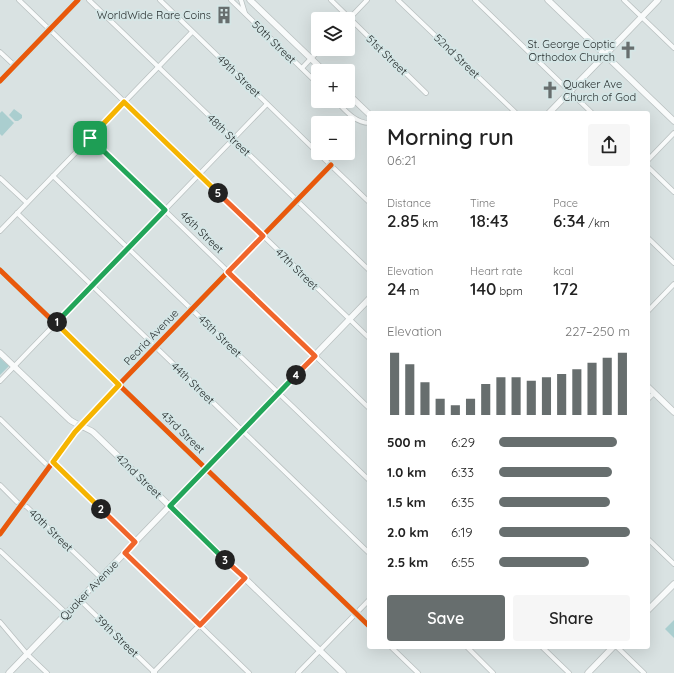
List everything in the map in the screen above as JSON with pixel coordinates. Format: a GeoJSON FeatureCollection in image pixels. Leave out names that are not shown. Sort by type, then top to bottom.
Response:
{"type":"FeatureCollection","features":[{"type":"Feature","properties":{"kind":"main road"},"geometry":{"type":"LineString","coordinates":[[0,81],[78,0]]}},
{"type":"Feature","properties":{"kind":"main road","name":"50th Street"},"geometry":{"type":"LineString","coordinates":[[250,0],[317,64]]}},
{"type":"Feature","properties":{"kind":"main road"},"geometry":{"type":"LineString","coordinates":[[548,0],[674,121]]}},
{"type":"Feature","properties":{"kind":"main road"},"geometry":{"type":"LineString","coordinates":[[551,111],[658,0]]}},
{"type":"Feature","properties":{"kind":"main road"},"geometry":{"type":"LineString","coordinates":[[355,101],[367,112]]}},
{"type":"Feature","properties":{"kind":"main road","name":"Quaker Avenue"},"geometry":{"type":"LineString","coordinates":[[9,673],[367,301]]}},
{"type":"Feature","properties":{"kind":"main road","name":"42nd Street"},"geometry":{"type":"LineString","coordinates":[[0,353],[70,420],[93,432],[343,673]]}},
{"type":"Feature","properties":{"kind":"main road"},"geometry":{"type":"LineString","coordinates":[[650,389],[674,412]]}},
{"type":"Feature","properties":{"kind":"main road"},"geometry":{"type":"LineString","coordinates":[[650,607],[674,584]]}},
{"type":"Feature","properties":{"kind":"main road"},"geometry":{"type":"LineString","coordinates":[[588,673],[611,649]]}},
{"type":"Feature","properties":{"kind":"street","name":"47th Street"},"geometry":{"type":"LineString","coordinates":[[19,0],[367,336]]}},
{"type":"Feature","properties":{"kind":"street","name":"48th Street"},"geometry":{"type":"LineString","coordinates":[[89,0],[367,268]]}},
{"type":"Feature","properties":{"kind":"street","name":"49th Street"},"geometry":{"type":"LineString","coordinates":[[160,0],[311,146]]}},
{"type":"Feature","properties":{"kind":"street","name":"50th Street"},"geometry":{"type":"LineString","coordinates":[[231,0],[311,77]]}},
{"type":"Feature","properties":{"kind":"street"},"geometry":{"type":"LineString","coordinates":[[241,0],[246,14]]}},
{"type":"Feature","properties":{"kind":"street","name":"51st Street"},"geometry":{"type":"LineString","coordinates":[[331,0],[342,12]]}},
{"type":"Feature","properties":{"kind":"street"},"geometry":{"type":"LineString","coordinates":[[355,13],[367,0]]}},
{"type":"Feature","properties":{"kind":"street","name":"52nd Street"},"geometry":{"type":"LineString","coordinates":[[398,0],[514,111]]}},
{"type":"Feature","properties":{"kind":"street"},"geometry":{"type":"LineString","coordinates":[[475,0],[590,111]]}},
{"type":"Feature","properties":{"kind":"street"},"geometry":{"type":"LineString","coordinates":[[624,0],[674,48]]}},
{"type":"Feature","properties":{"kind":"street","name":"51st Street"},"geometry":{"type":"LineString","coordinates":[[355,25],[426,92]]}},
{"type":"Feature","properties":{"kind":"street"},"geometry":{"type":"LineString","coordinates":[[0,231],[192,32]]}},
{"type":"Feature","properties":{"kind":"street"},"geometry":{"type":"LineString","coordinates":[[0,52],[15,66]]}},
{"type":"Feature","properties":{"kind":"street"},"geometry":{"type":"LineString","coordinates":[[302,68],[311,58]]}},
{"type":"Feature","properties":{"kind":"street"},"geometry":{"type":"LineString","coordinates":[[0,381],[267,104]]}},
{"type":"Feature","properties":{"kind":"street"},"geometry":{"type":"LineString","coordinates":[[343,108],[356,120],[367,123]]}},
{"type":"Feature","properties":{"kind":"street"},"geometry":{"type":"LineString","coordinates":[[650,158],[674,134]]}},
{"type":"Feature","properties":{"kind":"street","name":"46th Street"},"geometry":{"type":"LineString","coordinates":[[90,138],[367,406]]}},
{"type":"Feature","properties":{"kind":"street","name":"49th Street"},"geometry":{"type":"LineString","coordinates":[[326,160],[367,200]]}},
{"type":"Feature","properties":{"kind":"street","name":"Peoria Avenue"},"geometry":{"type":"LineString","coordinates":[[0,534],[80,425],[331,165]]}},
{"type":"Feature","properties":{"kind":"street"},"geometry":{"type":"LineString","coordinates":[[650,169],[674,192]]}},
{"type":"Feature","properties":{"kind":"street","name":"45th Street"},"geometry":{"type":"LineString","coordinates":[[53,176],[367,478]]}},
{"type":"Feature","properties":{"kind":"street"},"geometry":{"type":"LineString","coordinates":[[0,178],[27,203]]}},
{"type":"Feature","properties":{"kind":"street","name":"44th Street"},"geometry":{"type":"LineString","coordinates":[[17,214],[367,551]]}},
{"type":"Feature","properties":{"kind":"street"},"geometry":{"type":"LineString","coordinates":[[650,240],[674,263]]}},
{"type":"Feature","properties":{"kind":"street","name":"43rd Street"},"geometry":{"type":"LineString","coordinates":[[0,270],[367,624]]}},
{"type":"Feature","properties":{"kind":"street"},"geometry":{"type":"LineString","coordinates":[[650,308],[674,284]]}},
{"type":"Feature","properties":{"kind":"street"},"geometry":{"type":"LineString","coordinates":[[650,398],[654,393]]}},
{"type":"Feature","properties":{"kind":"street"},"geometry":{"type":"LineString","coordinates":[[0,419],[49,467]]}},
{"type":"Feature","properties":{"kind":"street"},"geometry":{"type":"LineString","coordinates":[[53,462],[135,542]]}},
{"type":"Feature","properties":{"kind":"street","name":"40th Street"},"geometry":{"type":"LineString","coordinates":[[0,485],[17,502],[27,507],[101,578]]}},
{"type":"Feature","properties":{"kind":"street"},"geometry":{"type":"LineString","coordinates":[[650,541],[674,564]]}},
{"type":"Feature","properties":{"kind":"street"},"geometry":{"type":"LineString","coordinates":[[0,551],[66,614]]}},
{"type":"Feature","properties":{"kind":"street"},"geometry":{"type":"LineString","coordinates":[[125,553],[249,673]]}},
{"type":"Feature","properties":{"kind":"street"},"geometry":{"type":"LineString","coordinates":[[154,673],[245,578]]}},
{"type":"Feature","properties":{"kind":"street","name":"39th Street"},"geometry":{"type":"LineString","coordinates":[[80,600],[154,673]]}},
{"type":"Feature","properties":{"kind":"street"},"geometry":{"type":"LineString","coordinates":[[298,673],[367,602]]}},
{"type":"Feature","properties":{"kind":"street"},"geometry":{"type":"LineString","coordinates":[[0,622],[27,654],[47,673]]}},
{"type":"Feature","properties":{"kind":"street"},"geometry":{"type":"LineString","coordinates":[[393,649],[418,673]]}},
{"type":"Feature","properties":{"kind":"street"},"geometry":{"type":"LineString","coordinates":[[468,649],[494,673]]}},
{"type":"Feature","properties":{"kind":"street"},"geometry":{"type":"LineString","coordinates":[[544,649],[569,673]]}},
{"type":"Feature","properties":{"kind":"street"},"geometry":{"type":"LineString","coordinates":[[619,649],[644,673]]}},
{"type":"Feature","properties":{"kind":"shaded area"},"geometry":{"type":"Polygon","coordinates":[[[14,109],[22,115],[22,118],[18,121],[15,121],[9,115],[14,109]]]}},
{"type":"Feature","properties":{"kind":"shaded area"},"geometry":{"type":"Polygon","coordinates":[[[2,111],[14,123],[2,136],[0,134],[0,113],[2,111]]]}},
{"type":"Feature","properties":{"kind":"shaded area"},"geometry":{"type":"Polygon","coordinates":[[[0,358],[9,366],[0,375],[0,358]]]}},
{"type":"Feature","properties":{"kind":"shaded area"},"geometry":{"type":"Polygon","coordinates":[[[674,620],[674,638],[665,629],[674,620]]]}},
{"type":"Feature","properties":{"kind":"cycle path"},"geometry":{"type":"LineString","coordinates":[[0,81],[78,0]]}},
{"type":"Feature","properties":{"kind":"cycle path"},"geometry":{"type":"LineString","coordinates":[[0,534],[80,425],[331,165]]}},
{"type":"Feature","properties":{"kind":"cycle path"},"geometry":{"type":"LineString","coordinates":[[0,270],[367,624]]}},
{"type":"Feature","properties":{"kind":"place","name":"WorldWide Rare Coins"},"geometry":{"type":"Point","coordinates":[224,15]}},
{"type":"Feature","properties":{"kind":"place","name":"St. George Coptic Orthodox Church"},"geometry":{"type":"Point","coordinates":[628,50]}},
{"type":"Feature","properties":{"kind":"place","name":"Quaker Ave Church of God"},"geometry":{"type":"Point","coordinates":[550,90]}},
{"type":"Feature","properties":{"kind":"route"},"geometry":{"type":"LineString","coordinates":[[124,102],[263,236],[228,272],[315,356],[170,506],[245,578],[200,625],[125,553],[135,542],[53,462],[80,425],[119,385],[56,323],[165,210],[90,138],[124,102]]}}]}
